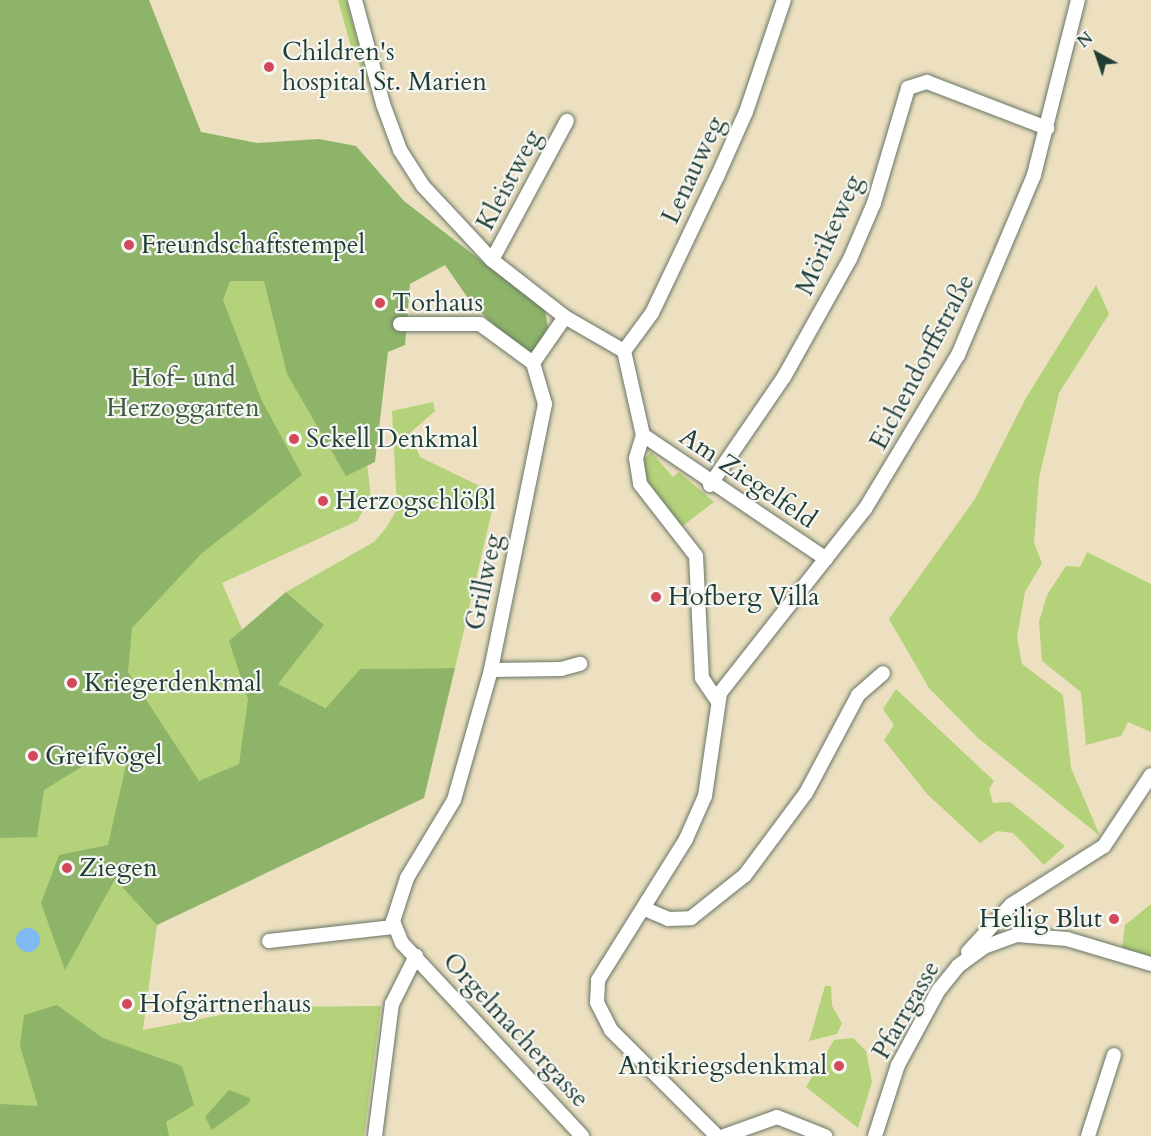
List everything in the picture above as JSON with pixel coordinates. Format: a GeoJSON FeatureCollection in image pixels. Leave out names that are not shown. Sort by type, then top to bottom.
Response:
{"type":"FeatureCollection","features":[{"type":"Feature","properties":{"kind":"street"},"geometry":{"type":"LineString","coordinates":[[355,0],[400,150],[450,221],[492,260],[565,317],[624,351],[643,435],[636,458],[643,491],[696,556],[702,678],[717,700],[705,796],[645,909],[603,967],[596,991],[600,1013],[717,1136]]}},
{"type":"Feature","properties":{"kind":"street","name":"Lenauweg"},"geometry":{"type":"LineString","coordinates":[[624,351],[651,313],[717,177],[784,0]]}},
{"type":"Feature","properties":{"kind":"street","name":"Eichendorffstraße"},"geometry":{"type":"LineString","coordinates":[[717,700],[734,670],[826,559],[934,402],[1006,247],[1047,128],[1078,0]]}},
{"type":"Feature","properties":{"kind":"street","name":"Mörikeweg"},"geometry":{"type":"LineString","coordinates":[[710,485],[784,377],[850,259],[874,203],[908,88],[927,82],[1047,128]]}},
{"type":"Feature","properties":{"kind":"street","name":"Kleistweg"},"geometry":{"type":"LineString","coordinates":[[492,260],[567,121]]}},
{"type":"Feature","properties":{"kind":"street"},"geometry":{"type":"LineString","coordinates":[[400,324],[480,324],[533,363],[565,317]]}},
{"type":"Feature","properties":{"kind":"street","name":"Grillweg"},"geometry":{"type":"LineString","coordinates":[[393,927],[407,878],[454,800],[491,670],[545,404],[533,363]]}},
{"type":"Feature","properties":{"kind":"street","name":"Am Ziegelfeld"},"geometry":{"type":"LineString","coordinates":[[643,435],[710,485],[826,559]]}},
{"type":"Feature","properties":{"kind":"street","name":"Grillweg"},"geometry":{"type":"LineString","coordinates":[[491,670],[561,669],[580,664]]}},
{"type":"Feature","properties":{"kind":"street"},"geometry":{"type":"LineString","coordinates":[[645,909],[668,919],[691,918],[745,875],[795,811],[858,695],[883,673]]}},
{"type":"Feature","properties":{"kind":"street"},"geometry":{"type":"LineString","coordinates":[[958,966],[1011,905],[1104,846],[1151,775]]}},
{"type":"Feature","properties":{"kind":"street"},"geometry":{"type":"LineString","coordinates":[[269,941],[393,927],[416,956],[392,1004],[375,1136]]}},
{"type":"Feature","properties":{"kind":"street","name":"Pfarrgasse"},"geometry":{"type":"LineString","coordinates":[[875,1136],[898,1065],[958,966],[984,946],[1017,935],[1067,939],[1151,964]]}},
{"type":"Feature","properties":{"kind":"street","name":"Orgelmachergasse"},"geometry":{"type":"LineString","coordinates":[[416,956],[524,1080],[582,1136]]}},
{"type":"Feature","properties":{"kind":"street"},"geometry":{"type":"LineString","coordinates":[[1088,1136],[1114,1055]]}},
{"type":"Feature","properties":{"kind":"street"},"geometry":{"type":"LineString","coordinates":[[724,1136],[777,1117],[825,1136]]}},
{"type":"Feature","properties":{"kind":"green space","name":"Hof- und Herzoggarten"},"geometry":{"type":"Polygon","coordinates":[[[0,0],[211,195],[364,440],[371,497],[357,521],[222,583],[281,719],[157,925],[143,1030],[262,1007],[381,1006],[364,1136],[0,1136],[0,0]]]}},
{"type":"Feature","properties":{"kind":"green space","name":"Hof- und Herzoggarten"},"geometry":{"type":"Polygon","coordinates":[[[0,0],[149,0],[201,132],[257,143],[319,139],[356,146],[404,201],[545,310],[548,328],[535,350],[524,353],[472,304],[445,265],[410,284],[405,345],[388,352],[375,462],[346,476],[287,374],[264,281],[230,281],[223,300],[261,399],[302,475],[202,553],[132,628],[128,672],[199,781],[239,764],[248,699],[229,641],[286,592],[324,625],[278,684],[326,708],[360,669],[455,668],[424,798],[157,925],[115,879],[65,970],[41,903],[59,855],[108,845],[126,765],[101,755],[44,790],[37,837],[0,838],[0,0]]]}},
{"type":"Feature","properties":{"kind":"green space"},"geometry":{"type":"Polygon","coordinates":[[[338,0],[346,0],[370,88],[351,47],[338,0]]]}},
{"type":"Feature","properties":{"kind":"green space"},"geometry":{"type":"Polygon","coordinates":[[[1096,285],[1109,314],[1059,393],[1039,478],[1034,543],[1042,563],[1025,592],[1017,637],[1022,664],[1063,695],[1071,768],[1100,836],[977,737],[929,688],[889,619],[975,499],[1026,398],[1096,285]]]}},
{"type":"Feature","properties":{"kind":"green space"},"geometry":{"type":"Polygon","coordinates":[[[433,402],[435,411],[410,433],[420,457],[496,494],[455,668],[360,669],[327,708],[277,684],[324,625],[286,592],[374,542],[386,528],[397,509],[392,411],[433,402]]]}},
{"type":"Feature","properties":{"kind":"green space"},"geometry":{"type":"Polygon","coordinates":[[[651,452],[673,477],[679,472],[714,502],[680,528],[647,490],[642,462],[651,452]]]}},
{"type":"Feature","properties":{"kind":"green space"},"geometry":{"type":"Polygon","coordinates":[[[1087,552],[1151,584],[1151,732],[1128,722],[1121,736],[1086,745],[1081,692],[1042,661],[1039,622],[1047,595],[1066,566],[1080,567],[1087,552]]]}},
{"type":"Feature","properties":{"kind":"green space"},"geometry":{"type":"Polygon","coordinates":[[[896,689],[994,781],[989,789],[993,803],[1010,802],[1065,846],[1044,865],[1013,833],[997,831],[980,843],[927,794],[884,740],[894,725],[883,709],[896,689]]]}},
{"type":"Feature","properties":{"kind":"green space","name":"Heilig Blut"},"geometry":{"type":"Polygon","coordinates":[[[1151,904],[1151,956],[1122,948],[1125,925],[1151,904]]]}},
{"type":"Feature","properties":{"kind":"green space"},"geometry":{"type":"Polygon","coordinates":[[[825,986],[831,986],[832,1006],[842,1023],[837,1034],[809,1041],[825,986]]]}},
{"type":"Feature","properties":{"kind":"green space"},"geometry":{"type":"Polygon","coordinates":[[[57,1005],[103,1038],[182,1066],[194,1105],[166,1122],[169,1136],[0,1136],[0,1104],[38,1106],[20,1046],[24,1015],[57,1005]]]}},
{"type":"Feature","properties":{"kind":"green space"},"geometry":{"type":"Polygon","coordinates":[[[853,1038],[866,1051],[872,1082],[858,1128],[806,1087],[834,1040],[853,1038]]]}},
{"type":"Feature","properties":{"kind":"green space"},"geometry":{"type":"Polygon","coordinates":[[[229,1090],[250,1098],[249,1103],[212,1130],[205,1117],[229,1090]]]}},
{"type":"Feature","properties":{"kind":"water"},"geometry":{"type":"Polygon","coordinates":[[[28,928],[36,932],[40,940],[36,948],[28,952],[20,948],[16,940],[20,932],[28,928]]]}},
{"type":"Feature","properties":{"kind":"place","name":"Children's hospital St. Marien"},"geometry":{"type":"Point","coordinates":[269,67]}},
{"type":"Feature","properties":{"kind":"place","name":"Freundschaftstempel"},"geometry":{"type":"Point","coordinates":[129,245]}},
{"type":"Feature","properties":{"kind":"place","name":"Torhaus"},"geometry":{"type":"Point","coordinates":[380,303]}},
{"type":"Feature","properties":{"kind":"place","name":"Sckell Denkmal"},"geometry":{"type":"Point","coordinates":[294,439]}},
{"type":"Feature","properties":{"kind":"place","name":"Herzogschlößl"},"geometry":{"type":"Point","coordinates":[323,501]}},
{"type":"Feature","properties":{"kind":"place","name":"Hofberg Villa"},"geometry":{"type":"Point","coordinates":[656,597]}},
{"type":"Feature","properties":{"kind":"place","name":"Kriegerdenkmal"},"geometry":{"type":"Point","coordinates":[72,683]}},
{"type":"Feature","properties":{"kind":"place","name":"Greifvögel"},"geometry":{"type":"Point","coordinates":[33,756]}},
{"type":"Feature","properties":{"kind":"place","name":"Ziegen"},"geometry":{"type":"Point","coordinates":[67,868]}},
{"type":"Feature","properties":{"kind":"place","name":"Heilig Blut"},"geometry":{"type":"Point","coordinates":[1114,919]}},
{"type":"Feature","properties":{"kind":"place","name":"Hofgärtnerhaus"},"geometry":{"type":"Point","coordinates":[127,1004]}},
{"type":"Feature","properties":{"kind":"place","name":"Antikriegsdenkmal"},"geometry":{"type":"Point","coordinates":[839,1066]}}]}
